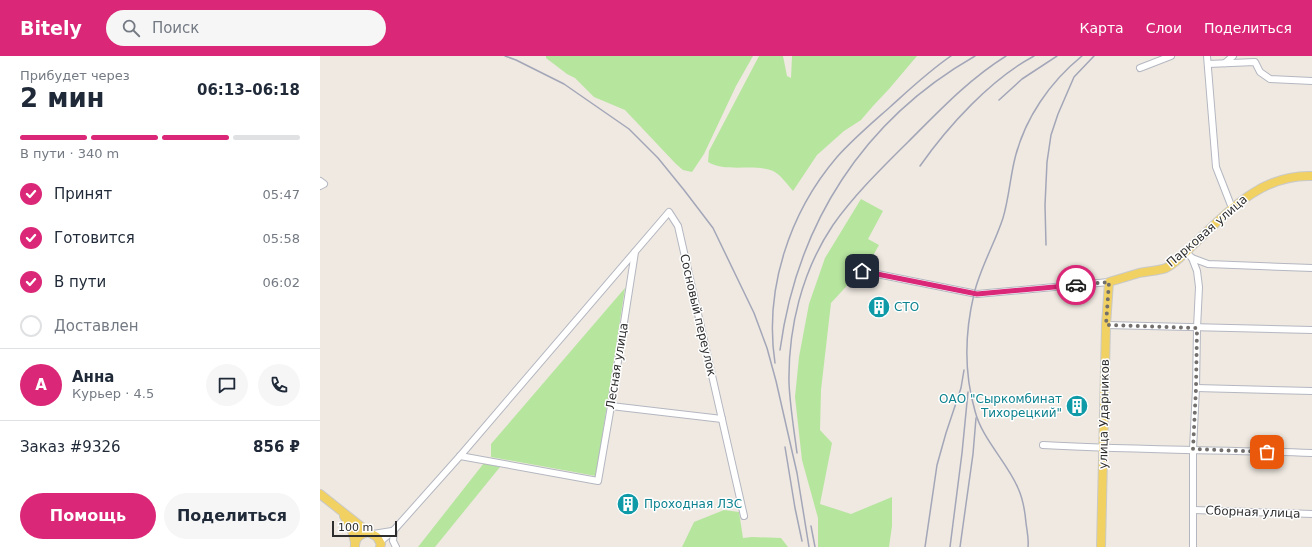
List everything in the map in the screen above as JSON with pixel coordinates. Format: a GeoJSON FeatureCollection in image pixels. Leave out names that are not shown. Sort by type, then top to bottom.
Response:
{"type":"FeatureCollection","features":[{"type":"Feature","properties":{"kind":"main road","name":"Парковая улица"},"geometry":{"type":"LineString","coordinates":[[1109,282],[1139,273],[1166,268],[1186,252],[1232,208],[1251,193],[1268,184],[1285,178],[1302,175],[1312,176]]}},
{"type":"Feature","properties":{"kind":"main road","name":"улица Ударников"},"geometry":{"type":"LineString","coordinates":[[1101,547],[1106,325],[1109,282]]}},
{"type":"Feature","properties":{"kind":"main road"},"geometry":{"type":"LineString","coordinates":[[320,494],[377,537],[382,545]]}},
{"type":"Feature","properties":{"kind":"main road"},"geometry":{"type":"LineString","coordinates":[[341,510],[351,527],[355,545]]}},
{"type":"Feature","properties":{"kind":"main road"},"geometry":{"type":"LineString","coordinates":[[355,545],[360,535],[370,533]]}},
{"type":"Feature","properties":{"kind":"street"},"geometry":{"type":"LineString","coordinates":[[1140,68],[1171,56]]}},
{"type":"Feature","properties":{"kind":"street"},"geometry":{"type":"LineString","coordinates":[[1206,56],[1208,64],[1216,167],[1232,208]]}},
{"type":"Feature","properties":{"kind":"street"},"geometry":{"type":"LineString","coordinates":[[1225,63],[1233,56]]}},
{"type":"Feature","properties":{"kind":"street"},"geometry":{"type":"LineString","coordinates":[[1208,64],[1255,62],[1260,72],[1270,79],[1312,81]]}},
{"type":"Feature","properties":{"kind":"street"},"geometry":{"type":"LineString","coordinates":[[320,182],[324,184],[320,186]]}},
{"type":"Feature","properties":{"kind":"street","name":"Сосновый переулок"},"geometry":{"type":"LineString","coordinates":[[635,252],[669,212],[678,226],[744,516]]}},
{"type":"Feature","properties":{"kind":"street"},"geometry":{"type":"LineString","coordinates":[[382,545],[635,252]]}},
{"type":"Feature","properties":{"kind":"street","name":"Лесная улица"},"geometry":{"type":"LineString","coordinates":[[460,456],[598,481],[635,252]]}},
{"type":"Feature","properties":{"kind":"street"},"geometry":{"type":"LineString","coordinates":[[1186,252],[1192,258],[1197,271],[1199,286],[1193,449],[1193,547]]}},
{"type":"Feature","properties":{"kind":"street"},"geometry":{"type":"LineString","coordinates":[[1192,258],[1208,264],[1312,268]]}},
{"type":"Feature","properties":{"kind":"street","name":"Парковая улица"},"geometry":{"type":"LineString","coordinates":[[862,271],[977,294],[1109,282]]}},
{"type":"Feature","properties":{"kind":"street"},"geometry":{"type":"LineString","coordinates":[[1106,325],[1312,330]]}},
{"type":"Feature","properties":{"kind":"street"},"geometry":{"type":"LineString","coordinates":[[1196,388],[1312,391]]}},
{"type":"Feature","properties":{"kind":"street"},"geometry":{"type":"LineString","coordinates":[[611,406],[722,419]]}},
{"type":"Feature","properties":{"kind":"street"},"geometry":{"type":"LineString","coordinates":[[1043,445],[1103,448],[1312,453]]}},
{"type":"Feature","properties":{"kind":"street","name":"Сборная улица"},"geometry":{"type":"LineString","coordinates":[[1194,510],[1312,514]]}},
{"type":"Feature","properties":{"kind":"street"},"geometry":{"type":"LineString","coordinates":[[370,533],[394,530]]}},
{"type":"Feature","properties":{"kind":"street"},"geometry":{"type":"LineString","coordinates":[[394,530],[393,542],[396,547]]}},
{"type":"Feature","properties":{"kind":"green space"},"geometry":{"type":"Polygon","coordinates":[[[546,56],[753,56],[736,86],[704,154],[692,172],[683,170],[676,164],[625,110],[594,97],[575,78],[567,74],[546,58],[546,56]]]}},
{"type":"Feature","properties":{"kind":"green space"},"geometry":{"type":"Polygon","coordinates":[[[759,56],[783,56],[787,76],[791,78],[792,56],[917,56],[861,120],[844,131],[817,155],[793,191],[781,177],[773,171],[758,168],[724,167],[708,162],[709,151],[759,56]]]}},
{"type":"Feature","properties":{"kind":"green space"},"geometry":{"type":"Polygon","coordinates":[[[861,199],[883,211],[868,239],[879,245],[866,268],[854,278],[831,303],[821,390],[820,430],[832,443],[820,504],[851,514],[892,497],[892,526],[889,547],[818,547],[818,518],[802,460],[795,397],[799,357],[809,304],[825,258],[861,199]]]}},
{"type":"Feature","properties":{"kind":"green space"},"geometry":{"type":"Polygon","coordinates":[[[625,288],[596,476],[491,457],[491,444],[625,288]]]}},
{"type":"Feature","properties":{"kind":"green space"},"geometry":{"type":"Polygon","coordinates":[[[484,463],[500,467],[435,547],[418,547],[484,463]]]}},
{"type":"Feature","properties":{"kind":"green space"},"geometry":{"type":"Polygon","coordinates":[[[724,510],[739,512],[743,538],[781,538],[788,547],[682,547],[694,522],[724,510]]]}},
{"type":"Feature","properties":{"kind":"railway"},"geometry":{"type":"LineString","coordinates":[[505,56],[564,84],[629,129],[658,158],[713,228],[754,313],[767,348],[797,473],[809,547]]}},
{"type":"Feature","properties":{"kind":"railway"},"geometry":{"type":"LineString","coordinates":[[775,363],[773,308],[777,281],[793,228],[806,203],[820,179],[837,157],[920,80],[951,56]]}},
{"type":"Feature","properties":{"kind":"railway"},"geometry":{"type":"LineString","coordinates":[[780,350],[789,304],[802,260],[820,218],[842,180],[869,144],[900,111],[935,82],[975,56]]}},
{"type":"Feature","properties":{"kind":"railway"},"geometry":{"type":"LineString","coordinates":[[797,453],[789,383],[791,342],[794,321],[805,281],[822,243],[833,225],[850,203],[888,162],[967,85],[1006,56]]}},
{"type":"Feature","properties":{"kind":"railway"},"geometry":{"type":"LineString","coordinates":[[920,166],[957,120],[986,90],[1002,77],[1034,56]]}},
{"type":"Feature","properties":{"kind":"railway"},"geometry":{"type":"LineString","coordinates":[[999,100],[1022,79],[1057,56]]}},
{"type":"Feature","properties":{"kind":"railway"},"geometry":{"type":"LineString","coordinates":[[1028,547],[1025,514],[1020,492],[1008,469],[983,431],[975,411],[971,397],[967,367],[967,338],[974,294],[1003,218],[1019,143],[1032,115],[1049,89],[1059,77],[1082,56]]}},
{"type":"Feature","properties":{"kind":"railway"},"geometry":{"type":"LineString","coordinates":[[1046,245],[1045,205],[1047,162],[1051,135],[1058,114],[1074,77],[1094,56]]}},
{"type":"Feature","properties":{"kind":"railway"},"geometry":{"type":"LineString","coordinates":[[925,547],[937,465],[961,388],[964,370]]}},
{"type":"Feature","properties":{"kind":"railway"},"geometry":{"type":"LineString","coordinates":[[950,547],[968,392]]}},
{"type":"Feature","properties":{"kind":"railway"},"geometry":{"type":"LineString","coordinates":[[960,547],[973,454],[976,418]]}},
{"type":"Feature","properties":{"kind":"railway"},"geometry":{"type":"LineString","coordinates":[[785,447],[802,541]]}},
{"type":"Feature","properties":{"kind":"railway"},"geometry":{"type":"LineString","coordinates":[[811,526],[815,547]]}},
{"type":"Feature","properties":{"kind":"way so far"},"geometry":{"type":"LineString","coordinates":[[1076,285],[1109,282],[1106,325],[1197,328],[1193,449],[1267,452]]}},
{"type":"Feature","properties":{"kind":"place","name":"СТО"},"geometry":{"type":"Point","coordinates":[879,307]}},
{"type":"Feature","properties":{"kind":"place","name":"ОАО \"Сыркомбинат Тихорецкий\""},"geometry":{"type":"Point","coordinates":[1077,406]}},
{"type":"Feature","properties":{"kind":"place","name":"Проходная ЛЗС"},"geometry":{"type":"Point","coordinates":[628,504]}},
{"type":"Feature","properties":{"kind":"route"},"geometry":{"type":"LineString","coordinates":[[862,271],[977,294],[1076,285]]}}]}
